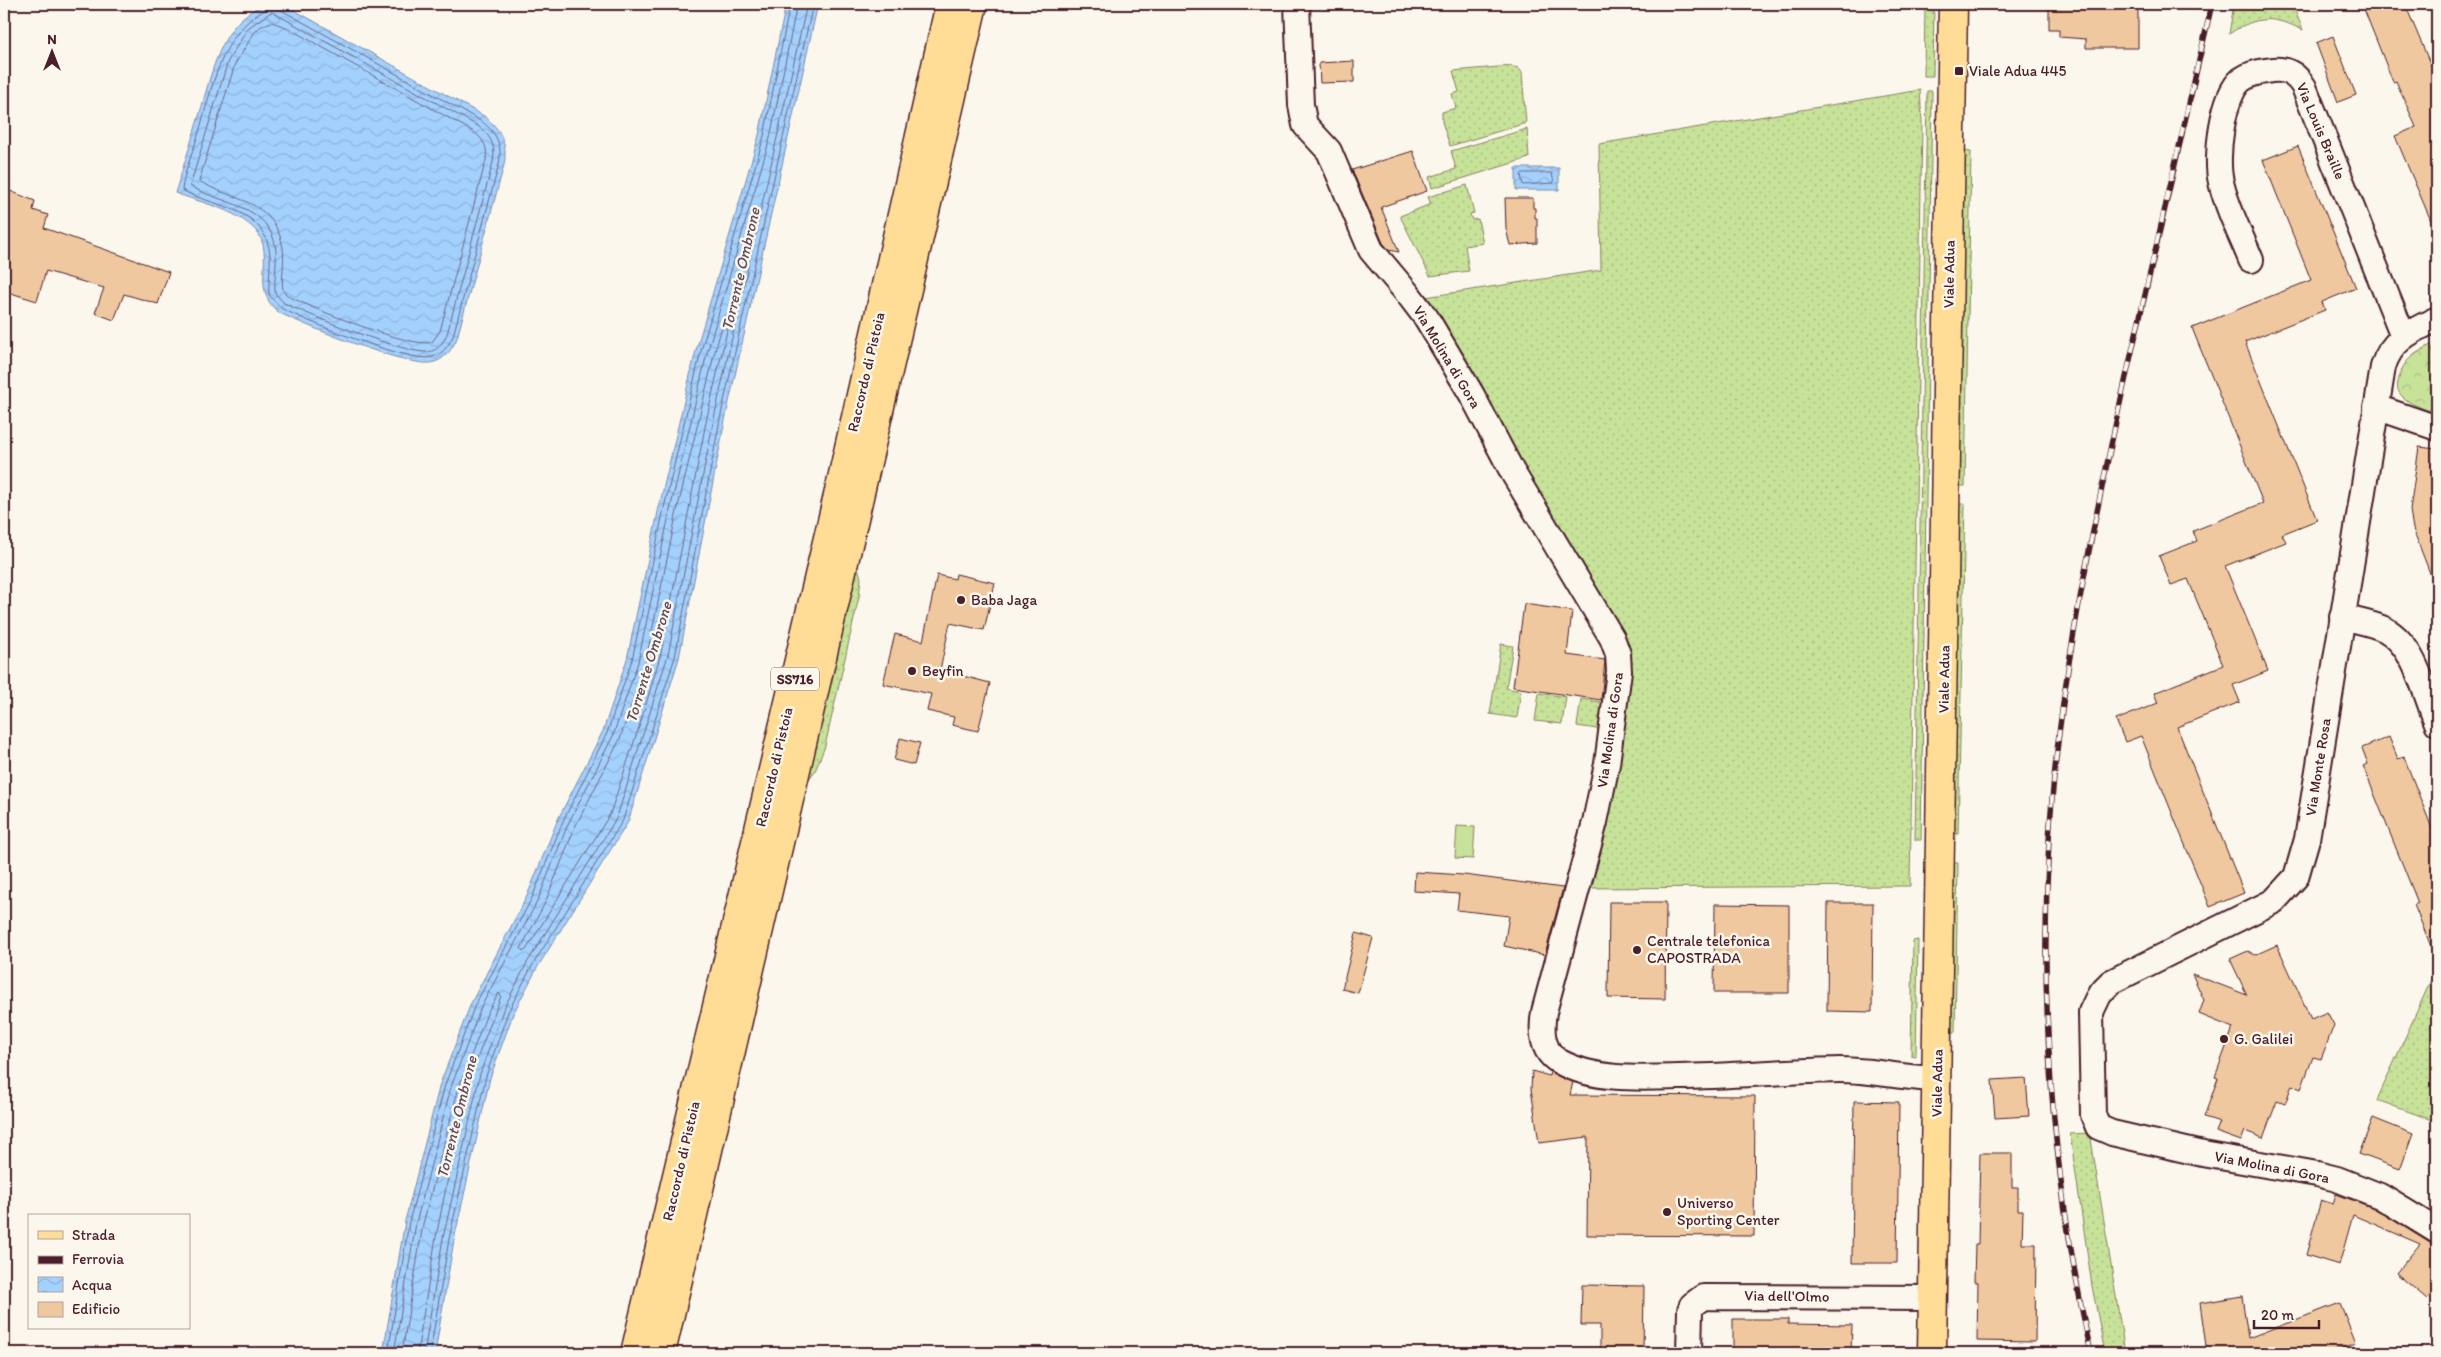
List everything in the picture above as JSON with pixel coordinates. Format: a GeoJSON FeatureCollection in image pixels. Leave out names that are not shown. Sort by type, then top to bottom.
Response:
{"type":"FeatureCollection","features":[{"type":"Feature","properties":{"kind":"main road","name":"Raccordo di Pistoia"},"geometry":{"type":"LineString","coordinates":[[635,1353],[841,483],[950,4]]}},
{"type":"Feature","properties":{"kind":"main road","name":"Raccordo di Pistoia"},"geometry":{"type":"LineString","coordinates":[[660,1353],[973,4]]}},
{"type":"Feature","properties":{"kind":"main road","name":"Viale Adua"},"geometry":{"type":"LineString","coordinates":[[1932,1353],[1953,4]]}},
{"type":"Feature","properties":{"kind":"street","name":"Via Molina di Gora"},"geometry":{"type":"LineString","coordinates":[[1297,4],[1301,105],[1305,125],[1329,152],[1371,250],[1427,319],[1472,395],[1513,472],[1612,638],[1618,654],[1618,691],[1607,764],[1595,822],[1544,1012],[1542,1030],[1547,1050],[1558,1061],[1568,1066],[1607,1075],[1627,1077],[1714,1076],[1851,1070],[1937,1079]]}},
{"type":"Feature","properties":{"kind":"street","name":"Via Louis Braille"},"geometry":{"type":"LineString","coordinates":[[2251,260],[2221,184],[2218,167],[2220,144],[2229,99],[2240,81],[2267,70],[2284,70],[2292,73],[2304,87],[2404,336]]}},
{"type":"Feature","properties":{"kind":"street","name":"Via Monte Rosa"},"geometry":{"type":"LineString","coordinates":[[2098,1127],[2093,1115],[2090,1018],[2092,1006],[2100,993],[2117,979],[2268,904],[2296,878],[2307,839],[2376,407],[2386,358],[2390,348],[2404,336],[2437,319]]}},
{"type":"Feature","properties":{"kind":"street"},"geometry":{"type":"LineString","coordinates":[[2376,407],[2437,428]]}},
{"type":"Feature","properties":{"kind":"street"},"geometry":{"type":"LineString","coordinates":[[2342,617],[2376,626],[2401,641],[2410,654],[2437,723]]}},
{"type":"Feature","properties":{"kind":"street","name":"Via Molina di Gora"},"geometry":{"type":"LineString","coordinates":[[2098,1127],[2112,1133],[2203,1154],[2304,1171],[2337,1179],[2401,1207],[2437,1231]]}},
{"type":"Feature","properties":{"kind":"street","name":"Via dell'Olmo"},"geometry":{"type":"LineString","coordinates":[[1689,1353],[1690,1310],[1692,1305],[1703,1296],[1933,1298]]}},
{"type":"Feature","properties":{"kind":"green space"},"geometry":{"type":"Polygon","coordinates":[[[1925,4],[1934,4],[1933,76],[1924,76],[1925,4]]]}},
{"type":"Feature","properties":{"kind":"green space"},"geometry":{"type":"Polygon","coordinates":[[[2234,4],[2292,4],[2303,30],[2283,22],[2266,20],[2249,23],[2229,34],[2234,4]]]}},
{"type":"Feature","properties":{"kind":"green space"},"geometry":{"type":"Polygon","coordinates":[[[1510,66],[1518,68],[1522,72],[1526,123],[1450,146],[1442,122],[1442,112],[1456,108],[1452,94],[1459,92],[1453,71],[1510,66]]]}},
{"type":"Feature","properties":{"kind":"green space"},"geometry":{"type":"Polygon","coordinates":[[[1920,90],[1922,122],[1910,886],[1584,888],[1616,765],[1631,662],[1587,574],[1491,413],[1419,298],[1601,270],[1599,144],[1920,90]]]}},
{"type":"Feature","properties":{"kind":"green space"},"geometry":{"type":"Polygon","coordinates":[[[1927,91],[1932,91],[1921,840],[1915,840],[1927,91]]]}},
{"type":"Feature","properties":{"kind":"green space"},"geometry":{"type":"Polygon","coordinates":[[[1527,129],[1529,158],[1432,188],[1429,177],[1456,169],[1451,151],[1527,129]]]}},
{"type":"Feature","properties":{"kind":"green space"},"geometry":{"type":"Polygon","coordinates":[[[1964,151],[1971,152],[1965,486],[1958,486],[1964,151]]]}},
{"type":"Feature","properties":{"kind":"green space"},"geometry":{"type":"Polygon","coordinates":[[[1467,185],[1474,213],[1470,214],[1472,220],[1478,219],[1483,243],[1465,246],[1469,271],[1430,276],[1400,216],[1431,204],[1428,197],[1467,185]]]}},
{"type":"Feature","properties":{"kind":"green space"},"geometry":{"type":"Polygon","coordinates":[[[2431,345],[2437,361],[2437,414],[2409,402],[2400,394],[2398,387],[2403,366],[2415,354],[2431,345]]]}},
{"type":"Feature","properties":{"kind":"green space"},"geometry":{"type":"Polygon","coordinates":[[[1958,504],[1965,504],[1958,834],[1952,834],[1958,504]]]}},
{"type":"Feature","properties":{"kind":"green space"},"geometry":{"type":"Polygon","coordinates":[[[858,567],[861,578],[859,597],[825,746],[815,771],[808,780],[858,567]]]}},
{"type":"Feature","properties":{"kind":"green space"},"geometry":{"type":"Polygon","coordinates":[[[1501,644],[1513,646],[1506,688],[1521,691],[1517,718],[1490,714],[1501,644]]]}},
{"type":"Feature","properties":{"kind":"green space"},"geometry":{"type":"Polygon","coordinates":[[[1539,693],[1566,697],[1562,724],[1535,721],[1539,693]]]}},
{"type":"Feature","properties":{"kind":"green space"},"geometry":{"type":"Polygon","coordinates":[[[1581,699],[1607,703],[1604,730],[1577,726],[1581,699]]]}},
{"type":"Feature","properties":{"kind":"green space"},"geometry":{"type":"Polygon","coordinates":[[[1457,826],[1475,827],[1473,859],[1455,858],[1457,826]]]}},
{"type":"Feature","properties":{"kind":"green space"},"geometry":{"type":"Polygon","coordinates":[[[1951,863],[1958,863],[1955,1032],[1948,1032],[1951,863]]]}},
{"type":"Feature","properties":{"kind":"green space"},"geometry":{"type":"Polygon","coordinates":[[[1918,940],[1916,1056],[1911,1055],[1913,941],[1918,940]]]}},
{"type":"Feature","properties":{"kind":"green space"},"geometry":{"type":"Polygon","coordinates":[[[2437,969],[2437,1122],[2377,1100],[2437,969]]]}},
{"type":"Feature","properties":{"kind":"green space"},"geometry":{"type":"Polygon","coordinates":[[[2090,1133],[2125,1353],[2105,1353],[2092,1286],[2070,1134],[2090,1133]]]}},
{"type":"Feature","properties":{"kind":"water","name":"Torrente Ombrone"},"geometry":{"type":"Polygon","coordinates":[[[786,4],[818,4],[725,420],[679,658],[628,822],[537,968],[513,1014],[490,1078],[454,1240],[435,1353],[383,1353],[405,1221],[440,1084],[471,1003],[527,896],[558,819],[603,731],[627,659],[659,507],[696,350],[759,135],[786,4]]]}},
{"type":"Feature","properties":{"kind":"water"},"geometry":{"type":"Polygon","coordinates":[[[264,5],[276,5],[294,10],[484,116],[495,126],[502,138],[505,150],[504,165],[457,338],[450,351],[435,362],[417,362],[378,352],[330,335],[278,312],[269,302],[265,291],[263,245],[259,235],[250,225],[233,214],[175,193],[213,68],[227,36],[249,12],[264,5]]]}},
{"type":"Feature","properties":{"kind":"water"},"geometry":{"type":"Polygon","coordinates":[[[1516,168],[1559,168],[1559,190],[1516,190],[1516,168]]]}},
{"type":"Feature","properties":{"kind":"building"},"geometry":{"type":"Polygon","coordinates":[[[2049,4],[2138,4],[2138,48],[2086,48],[2086,39],[2059,37],[2059,29],[2049,29],[2049,4]]]}},
{"type":"Feature","properties":{"kind":"building"},"geometry":{"type":"Polygon","coordinates":[[[2362,4],[2405,4],[2437,80],[2437,235],[2395,136],[2416,127],[2396,81],[2393,82],[2362,4]]]}},
{"type":"Feature","properties":{"kind":"building"},"geometry":{"type":"Polygon","coordinates":[[[2333,36],[2356,95],[2338,102],[2316,43],[2333,36]]]}},
{"type":"Feature","properties":{"kind":"building"},"geometry":{"type":"Polygon","coordinates":[[[1354,61],[1354,82],[1320,83],[1319,63],[1354,61]]]}},
{"type":"Feature","properties":{"kind":"building"},"geometry":{"type":"Polygon","coordinates":[[[2298,146],[2356,288],[2322,302],[2325,310],[2245,342],[2317,520],[2282,534],[2286,542],[2225,566],[2268,671],[2233,685],[2240,702],[2177,727],[2244,893],[2210,907],[2141,736],[2125,742],[2116,720],[2158,703],[2154,693],[2223,665],[2188,579],[2171,585],[2159,556],[2197,541],[2193,531],[2263,503],[2192,328],[2311,280],[2263,160],[2298,146]]]}},
{"type":"Feature","properties":{"kind":"building"},"geometry":{"type":"Polygon","coordinates":[[[1413,151],[1427,191],[1381,207],[1399,252],[1389,250],[1383,243],[1352,170],[1413,151]]]}},
{"type":"Feature","properties":{"kind":"building"},"geometry":{"type":"Polygon","coordinates":[[[10,191],[35,201],[33,210],[48,215],[44,228],[169,272],[158,304],[124,294],[114,320],[95,313],[104,288],[46,271],[37,301],[4,291],[4,275],[8,260],[4,259],[4,211],[10,191]]]}},
{"type":"Feature","properties":{"kind":"building"},"geometry":{"type":"Polygon","coordinates":[[[1505,198],[1533,198],[1535,218],[1537,218],[1537,243],[1510,245],[1506,229],[1505,198]]]}},
{"type":"Feature","properties":{"kind":"building"},"geometry":{"type":"Polygon","coordinates":[[[2419,447],[2437,449],[2436,589],[2413,529],[2410,510],[2419,447]]]}},
{"type":"Feature","properties":{"kind":"building"},"geometry":{"type":"Polygon","coordinates":[[[956,574],[995,583],[984,630],[950,623],[940,670],[990,683],[978,731],[952,725],[954,717],[927,711],[931,694],[883,684],[895,634],[923,641],[937,575],[955,579],[956,574]]]}},
{"type":"Feature","properties":{"kind":"building"},"geometry":{"type":"Polygon","coordinates":[[[1524,604],[1572,611],[1567,655],[1605,660],[1601,700],[1513,687],[1524,604]]]}},
{"type":"Feature","properties":{"kind":"building"},"geometry":{"type":"Polygon","coordinates":[[[2389,737],[2398,759],[2404,757],[2437,841],[2437,961],[2414,905],[2418,903],[2363,766],[2368,764],[2362,748],[2389,737]]]}},
{"type":"Feature","properties":{"kind":"building"},"geometry":{"type":"Polygon","coordinates":[[[900,738],[920,743],[914,765],[894,760],[900,738]]]}},
{"type":"Feature","properties":{"kind":"building"},"geometry":{"type":"Polygon","coordinates":[[[1415,872],[1464,875],[1563,888],[1545,955],[1504,946],[1509,916],[1457,910],[1459,894],[1414,891],[1415,872]]]}},
{"type":"Feature","properties":{"kind":"building","name":"Centrale telefonica CAPOSTRADA"},"geometry":{"type":"Polygon","coordinates":[[[1609,902],[1666,902],[1665,999],[1608,998],[1609,902]]]}},
{"type":"Feature","properties":{"kind":"building"},"geometry":{"type":"Polygon","coordinates":[[[1828,903],[1873,903],[1872,1012],[1827,1011],[1828,903]]]}},
{"type":"Feature","properties":{"kind":"building"},"geometry":{"type":"Polygon","coordinates":[[[1715,904],[1789,905],[1789,993],[1714,993],[1715,904]]]}},
{"type":"Feature","properties":{"kind":"building"},"geometry":{"type":"Polygon","coordinates":[[[1356,933],[1373,938],[1358,993],[1342,989],[1356,933]]]}},
{"type":"Feature","properties":{"kind":"building"},"geometry":{"type":"Polygon","coordinates":[[[2277,945],[2311,1019],[2327,1012],[2334,1025],[2321,1059],[2313,1057],[2301,1089],[2292,1085],[2285,1104],[2277,1101],[2263,1138],[2245,1131],[2241,1141],[2216,1132],[2220,1122],[2204,1117],[2218,1078],[2215,1077],[2233,1028],[2199,1014],[2204,1000],[2192,974],[2247,995],[2230,959],[2248,951],[2255,955],[2277,945]]]}},
{"type":"Feature","properties":{"kind":"building"},"geometry":{"type":"Polygon","coordinates":[[[1532,1071],[1549,1076],[1550,1072],[1573,1082],[1570,1095],[1755,1096],[1754,1236],[1587,1235],[1588,1137],[1539,1143],[1531,1089],[1532,1071]]]}},
{"type":"Feature","properties":{"kind":"building"},"geometry":{"type":"Polygon","coordinates":[[[2026,1078],[2029,1116],[1995,1118],[1992,1080],[2026,1078]]]}},
{"type":"Feature","properties":{"kind":"building"},"geometry":{"type":"Polygon","coordinates":[[[1854,1101],[1899,1102],[1897,1263],[1852,1263],[1854,1101]]]}},
{"type":"Feature","properties":{"kind":"building"},"geometry":{"type":"Polygon","coordinates":[[[2373,1118],[2413,1134],[2400,1169],[2359,1154],[2373,1118]]]}},
{"type":"Feature","properties":{"kind":"building"},"geometry":{"type":"Polygon","coordinates":[[[1980,1153],[2012,1153],[2012,1188],[2018,1188],[2018,1210],[2023,1210],[2022,1244],[2036,1244],[2035,1342],[1977,1341],[1978,1282],[1974,1282],[1975,1244],[1978,1244],[1980,1153]]]}},
{"type":"Feature","properties":{"kind":"building"},"geometry":{"type":"Polygon","coordinates":[[[2336,1194],[2374,1208],[2430,1243],[2437,1245],[2437,1287],[2427,1299],[2396,1273],[2420,1244],[2353,1215],[2339,1265],[2306,1255],[2321,1200],[2333,1204],[2336,1194]]]}},
{"type":"Feature","properties":{"kind":"building"},"geometry":{"type":"Polygon","coordinates":[[[1582,1285],[1644,1286],[1643,1353],[1600,1353],[1600,1325],[1581,1325],[1582,1285]]]}},
{"type":"Feature","properties":{"kind":"building"},"geometry":{"type":"Polygon","coordinates":[[[2242,1296],[2248,1338],[2340,1303],[2356,1343],[2328,1353],[2207,1353],[2200,1303],[2242,1296]]]}},
{"type":"Feature","properties":{"kind":"building"},"geometry":{"type":"Polygon","coordinates":[[[1733,1319],[1788,1319],[1788,1324],[1852,1325],[1851,1353],[1733,1353],[1733,1319]]]}},
{"type":"Feature","properties":{"kind":"railway"},"geometry":{"type":"LineString","coordinates":[[2091,1353],[2067,1226],[2052,1098],[2046,969],[2046,904],[2053,784],[2067,673],[2098,509],[2121,399],[2212,4]]}},
{"type":"Feature","properties":{"kind":"place","name":"Viale Adua 445"},"geometry":{"type":"Point","coordinates":[1959,71]}},
{"type":"Feature","properties":{"kind":"place","name":"Baba Jaga"},"geometry":{"type":"Point","coordinates":[961,600]}},
{"type":"Feature","properties":{"kind":"place","name":"Beyfin"},"geometry":{"type":"Point","coordinates":[912,671]}},
{"type":"Feature","properties":{"kind":"place","name":"Centrale telefonica CAPOSTRADA"},"geometry":{"type":"Point","coordinates":[1637,950]}},
{"type":"Feature","properties":{"kind":"place","name":"G. Galilei"},"geometry":{"type":"Point","coordinates":[2224,1039]}},
{"type":"Feature","properties":{"kind":"place","name":"Universo Sporting Center"},"geometry":{"type":"Point","coordinates":[1667,1212]}}]}
